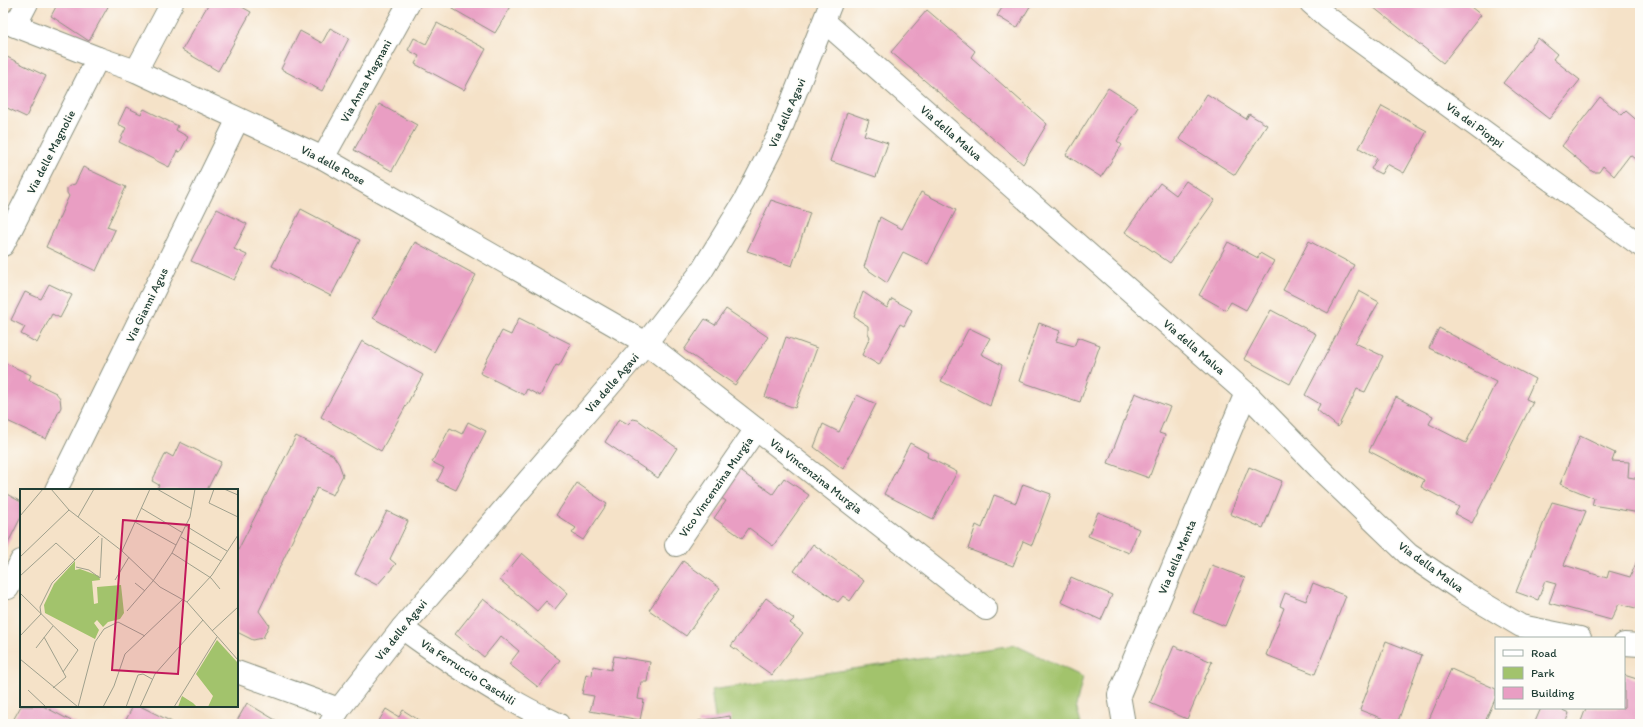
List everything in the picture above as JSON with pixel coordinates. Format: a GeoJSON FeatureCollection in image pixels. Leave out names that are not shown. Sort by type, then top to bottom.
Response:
{"type":"FeatureCollection","features":[{"type":"Feature","properties":{"kind":"street"},"geometry":{"type":"LineString","coordinates":[[9,24],[27,3]]}},
{"type":"Feature","properties":{"kind":"street"},"geometry":{"type":"LineString","coordinates":[[136,71],[172,3]]}},
{"type":"Feature","properties":{"kind":"street","name":"Via Anna Magnani"},"geometry":{"type":"LineString","coordinates":[[323,158],[409,3]]}},
{"type":"Feature","properties":{"kind":"street","name":"Via dei Pioppi"},"geometry":{"type":"LineString","coordinates":[[1311,3],[1328,18],[1640,245]]}},
{"type":"Feature","properties":{"kind":"street","name":"Via delle Agavi"},"geometry":{"type":"LineString","coordinates":[[334,716],[402,628],[646,343],[701,272],[744,202],[779,134],[828,12]]}},
{"type":"Feature","properties":{"kind":"street","name":"Via della Malva"},"geometry":{"type":"LineString","coordinates":[[828,12],[1246,393],[1326,475],[1408,554],[1464,592],[1522,626],[1575,637]]}},
{"type":"Feature","properties":{"kind":"street","name":"Via delle Rose"},"geometry":{"type":"LineString","coordinates":[[9,24],[136,71],[323,158],[646,343]]}},
{"type":"Feature","properties":{"kind":"street","name":"Via delle Magnolie"},"geometry":{"type":"LineString","coordinates":[[3,245],[98,58]]}},
{"type":"Feature","properties":{"kind":"street","name":"Via Gianni Agus"},"geometry":{"type":"LineString","coordinates":[[56,489],[238,119]]}},
{"type":"Feature","properties":{"kind":"street","name":"Via Vincenzina Murgia"},"geometry":{"type":"LineString","coordinates":[[646,343],[986,609]]}},
{"type":"Feature","properties":{"kind":"street","name":"Via della Menta"},"geometry":{"type":"LineString","coordinates":[[1124,724],[1119,695],[1246,393]]}},
{"type":"Feature","properties":{"kind":"street","name":"Vico Vincenzina Murgia"},"geometry":{"type":"LineString","coordinates":[[676,545],[756,429]]}},
{"type":"Feature","properties":{"kind":"street"},"geometry":{"type":"LineString","coordinates":[[11,589],[20,564]]}},
{"type":"Feature","properties":{"kind":"street","name":"Via Ferruccio Caschili"},"geometry":{"type":"LineString","coordinates":[[402,628],[460,669],[524,708],[558,724]]}},
{"type":"Feature","properties":{"kind":"street"},"geometry":{"type":"LineString","coordinates":[[1625,644],[1640,645]]}},
{"type":"Feature","properties":{"kind":"street"},"geometry":{"type":"LineString","coordinates":[[238,672],[334,716]]}},
{"type":"Feature","properties":{"kind":"green space"},"geometry":{"type":"Polygon","coordinates":[[[1015,645],[1083,677],[1076,706],[1081,724],[716,724],[711,690],[1015,645]]]}},
{"type":"Feature","properties":{"kind":"building"},"geometry":{"type":"Polygon","coordinates":[[[58,3],[110,3],[89,41],[51,16],[58,3]]]}},
{"type":"Feature","properties":{"kind":"building"},"geometry":{"type":"Polygon","coordinates":[[[209,3],[235,3],[251,12],[218,71],[182,50],[209,3]]]}},
{"type":"Feature","properties":{"kind":"building"},"geometry":{"type":"Polygon","coordinates":[[[456,3],[513,3],[495,33],[453,9],[456,3]]]}},
{"type":"Feature","properties":{"kind":"building"},"geometry":{"type":"Polygon","coordinates":[[[1005,3],[1032,3],[1017,28],[997,16],[1005,3]]]}},
{"type":"Feature","properties":{"kind":"building"},"geometry":{"type":"Polygon","coordinates":[[[1368,3],[1466,3],[1481,15],[1443,63],[1368,3]]]}},
{"type":"Feature","properties":{"kind":"building"},"geometry":{"type":"Polygon","coordinates":[[[927,10],[975,51],[971,57],[1047,124],[1023,164],[891,52],[927,10]]]}},
{"type":"Feature","properties":{"kind":"building"},"geometry":{"type":"Polygon","coordinates":[[[437,23],[486,49],[464,90],[415,64],[419,56],[408,50],[414,38],[426,44],[437,23]]]}},
{"type":"Feature","properties":{"kind":"building"},"geometry":{"type":"Polygon","coordinates":[[[330,28],[349,38],[322,91],[281,69],[300,31],[322,43],[330,28]]]}},
{"type":"Feature","properties":{"kind":"building"},"geometry":{"type":"Polygon","coordinates":[[[1538,38],[1557,54],[1553,59],[1580,80],[1549,119],[1503,83],[1538,38]]]}},
{"type":"Feature","properties":{"kind":"building"},"geometry":{"type":"Polygon","coordinates":[[[5,56],[46,76],[26,117],[3,106],[3,60],[5,56]]]}},
{"type":"Feature","properties":{"kind":"building"},"geometry":{"type":"Polygon","coordinates":[[[1108,88],[1138,107],[1117,141],[1122,145],[1101,177],[1066,155],[1108,88]]]}},
{"type":"Feature","properties":{"kind":"building"},"geometry":{"type":"Polygon","coordinates":[[[1207,94],[1246,119],[1249,114],[1267,125],[1235,175],[1179,139],[1207,94]]]}},
{"type":"Feature","properties":{"kind":"building"},"geometry":{"type":"Polygon","coordinates":[[[1600,97],[1622,115],[1626,111],[1640,123],[1640,163],[1630,155],[1614,176],[1603,166],[1599,172],[1593,172],[1562,146],[1600,97]]]}},
{"type":"Feature","properties":{"kind":"building"},"geometry":{"type":"Polygon","coordinates":[[[379,104],[417,125],[392,171],[354,150],[379,104]]]}},
{"type":"Feature","properties":{"kind":"building"},"geometry":{"type":"Polygon","coordinates":[[[1382,106],[1427,131],[1404,173],[1387,164],[1381,174],[1371,169],[1377,158],[1359,148],[1382,106]]]}},
{"type":"Feature","properties":{"kind":"building"},"geometry":{"type":"Polygon","coordinates":[[[126,107],[141,114],[144,109],[178,126],[176,130],[188,137],[180,152],[177,151],[169,167],[119,142],[126,128],[118,124],[126,107]]]}},
{"type":"Feature","properties":{"kind":"building"},"geometry":{"type":"Polygon","coordinates":[[[847,112],[869,120],[864,135],[888,143],[876,177],[830,161],[847,112]]]}},
{"type":"Feature","properties":{"kind":"building"},"geometry":{"type":"Polygon","coordinates":[[[83,167],[126,187],[107,227],[115,230],[96,271],[46,247],[69,196],[67,193],[67,188],[75,184],[83,167]]]}},
{"type":"Feature","properties":{"kind":"building"},"geometry":{"type":"Polygon","coordinates":[[[1186,181],[1215,200],[1170,263],[1125,232],[1160,183],[1176,195],[1186,181]]]}},
{"type":"Feature","properties":{"kind":"building"},"geometry":{"type":"Polygon","coordinates":[[[921,192],[956,210],[928,264],[903,252],[887,283],[864,267],[880,217],[902,229],[921,192]]]}},
{"type":"Feature","properties":{"kind":"building"},"geometry":{"type":"Polygon","coordinates":[[[771,200],[810,213],[792,266],[747,251],[771,200]]]}},
{"type":"Feature","properties":{"kind":"building"},"geometry":{"type":"Polygon","coordinates":[[[217,209],[247,224],[234,249],[247,255],[234,280],[191,261],[217,209]]]}},
{"type":"Feature","properties":{"kind":"building"},"geometry":{"type":"Polygon","coordinates":[[[301,209],[360,240],[331,296],[272,266],[301,209]]]}},
{"type":"Feature","properties":{"kind":"building"},"geometry":{"type":"Polygon","coordinates":[[[1309,241],[1354,265],[1328,313],[1283,290],[1309,241]]]}},
{"type":"Feature","properties":{"kind":"building"},"geometry":{"type":"Polygon","coordinates":[[[415,242],[476,275],[434,352],[373,318],[415,242]]]}},
{"type":"Feature","properties":{"kind":"building"},"geometry":{"type":"Polygon","coordinates":[[[1228,242],[1258,258],[1260,253],[1274,261],[1246,310],[1231,302],[1226,310],[1199,295],[1228,242]]]}},
{"type":"Feature","properties":{"kind":"building"},"geometry":{"type":"Polygon","coordinates":[[[49,284],[72,295],[60,318],[52,314],[37,343],[21,334],[25,327],[11,320],[25,292],[41,299],[49,284]]]}},
{"type":"Feature","properties":{"kind":"building"},"geometry":{"type":"Polygon","coordinates":[[[1359,291],[1379,302],[1355,343],[1383,356],[1365,392],[1357,389],[1338,427],[1317,410],[1320,404],[1305,395],[1359,291]]]}},
{"type":"Feature","properties":{"kind":"building"},"geometry":{"type":"Polygon","coordinates":[[[863,292],[887,308],[892,299],[912,310],[904,326],[900,324],[879,365],[862,355],[870,337],[868,333],[868,326],[854,317],[863,292]]]}},
{"type":"Feature","properties":{"kind":"building"},"geometry":{"type":"Polygon","coordinates":[[[726,309],[768,337],[735,385],[684,350],[705,319],[715,325],[726,309]]]}},
{"type":"Feature","properties":{"kind":"building"},"geometry":{"type":"Polygon","coordinates":[[[1271,310],[1316,334],[1290,384],[1244,359],[1271,310]]]}},
{"type":"Feature","properties":{"kind":"building"},"geometry":{"type":"Polygon","coordinates":[[[519,318],[571,344],[559,366],[556,365],[540,396],[527,389],[524,395],[480,373],[502,331],[511,335],[519,318]]]}},
{"type":"Feature","properties":{"kind":"building"},"geometry":{"type":"Polygon","coordinates":[[[1039,323],[1060,331],[1056,341],[1074,346],[1078,337],[1100,345],[1080,402],[1019,381],[1039,323]]]}},
{"type":"Feature","properties":{"kind":"building"},"geometry":{"type":"Polygon","coordinates":[[[969,328],[990,338],[981,354],[1002,365],[990,406],[941,381],[969,328]]]}},
{"type":"Feature","properties":{"kind":"building"},"geometry":{"type":"Polygon","coordinates":[[[1439,328],[1535,379],[1526,399],[1533,402],[1472,523],[1455,514],[1459,507],[1421,487],[1424,480],[1369,451],[1396,397],[1433,416],[1429,424],[1466,443],[1496,382],[1429,348],[1439,328]]]}},
{"type":"Feature","properties":{"kind":"building"},"geometry":{"type":"Polygon","coordinates":[[[786,337],[817,348],[795,408],[765,397],[786,337]]]}},
{"type":"Feature","properties":{"kind":"building"},"geometry":{"type":"Polygon","coordinates":[[[362,341],[423,375],[381,451],[321,417],[362,341]]]}},
{"type":"Feature","properties":{"kind":"building"},"geometry":{"type":"Polygon","coordinates":[[[3,362],[31,375],[29,380],[56,393],[60,398],[61,407],[46,439],[3,419],[3,362]]]}},
{"type":"Feature","properties":{"kind":"building"},"geometry":{"type":"Polygon","coordinates":[[[1135,393],[1170,407],[1159,433],[1165,435],[1149,478],[1108,463],[1135,393]]]}},
{"type":"Feature","properties":{"kind":"building"},"geometry":{"type":"Polygon","coordinates":[[[857,395],[876,404],[843,469],[814,447],[823,424],[839,432],[857,395]]]}},
{"type":"Feature","properties":{"kind":"building"},"geometry":{"type":"Polygon","coordinates":[[[619,419],[628,424],[633,419],[638,420],[677,448],[658,478],[605,442],[619,419]]]}},
{"type":"Feature","properties":{"kind":"building"},"geometry":{"type":"Polygon","coordinates":[[[468,422],[486,431],[456,490],[437,481],[444,468],[432,462],[450,428],[462,434],[468,422]]]}},
{"type":"Feature","properties":{"kind":"building"},"geometry":{"type":"Polygon","coordinates":[[[296,436],[333,455],[339,464],[343,475],[333,495],[317,488],[259,611],[269,625],[263,638],[253,640],[238,632],[238,550],[296,436]]]}},
{"type":"Feature","properties":{"kind":"building"},"geometry":{"type":"Polygon","coordinates":[[[1580,436],[1615,453],[1612,461],[1629,462],[1628,477],[1640,479],[1640,513],[1592,505],[1594,498],[1560,484],[1580,436]]]}},
{"type":"Feature","properties":{"kind":"building"},"geometry":{"type":"Polygon","coordinates":[[[180,442],[221,462],[208,489],[157,489],[159,485],[152,481],[166,453],[173,457],[180,442]]]}},
{"type":"Feature","properties":{"kind":"building"},"geometry":{"type":"Polygon","coordinates":[[[910,443],[928,453],[927,457],[957,472],[933,519],[884,494],[910,443]]]}},
{"type":"Feature","properties":{"kind":"building"},"geometry":{"type":"Polygon","coordinates":[[[1249,467],[1282,481],[1263,528],[1230,514],[1249,467]]]}},
{"type":"Feature","properties":{"kind":"building"},"geometry":{"type":"Polygon","coordinates":[[[739,470],[773,494],[784,478],[809,495],[773,546],[749,528],[742,538],[714,518],[726,501],[720,497],[739,470]]]}},
{"type":"Feature","properties":{"kind":"building"},"geometry":{"type":"Polygon","coordinates":[[[577,483],[607,504],[583,540],[572,533],[576,528],[556,515],[577,483]]]}},
{"type":"Feature","properties":{"kind":"building"},"geometry":{"type":"Polygon","coordinates":[[[1023,484],[1051,494],[1032,545],[1023,541],[1013,566],[968,549],[976,525],[982,528],[994,495],[1016,503],[1023,484]]]}},
{"type":"Feature","properties":{"kind":"building"},"geometry":{"type":"Polygon","coordinates":[[[3,492],[20,501],[20,519],[5,549],[3,548],[3,492]]]}},
{"type":"Feature","properties":{"kind":"building"},"geometry":{"type":"Polygon","coordinates":[[[1552,502],[1586,511],[1564,565],[1607,578],[1609,571],[1630,577],[1637,561],[1640,562],[1640,609],[1619,604],[1611,620],[1549,603],[1556,584],[1545,581],[1538,600],[1516,592],[1552,502]]]}},
{"type":"Feature","properties":{"kind":"building"},"geometry":{"type":"Polygon","coordinates":[[[387,511],[408,521],[390,559],[396,564],[377,585],[355,574],[387,511]]]}},
{"type":"Feature","properties":{"kind":"building"},"geometry":{"type":"Polygon","coordinates":[[[1098,512],[1139,529],[1129,553],[1088,536],[1098,512]]]}},
{"type":"Feature","properties":{"kind":"building"},"geometry":{"type":"Polygon","coordinates":[[[813,544],[864,581],[850,601],[843,596],[838,602],[794,571],[813,544]]]}},
{"type":"Feature","properties":{"kind":"building"},"geometry":{"type":"Polygon","coordinates":[[[522,553],[568,593],[555,609],[546,601],[537,611],[500,580],[522,553]]]}},
{"type":"Feature","properties":{"kind":"building"},"geometry":{"type":"Polygon","coordinates":[[[683,561],[720,588],[686,636],[649,610],[683,561]]]}},
{"type":"Feature","properties":{"kind":"building"},"geometry":{"type":"Polygon","coordinates":[[[1212,565],[1245,578],[1225,626],[1193,613],[1212,565]]]}},
{"type":"Feature","properties":{"kind":"building"},"geometry":{"type":"Polygon","coordinates":[[[1071,577],[1112,595],[1101,620],[1061,602],[1071,577]]]}},
{"type":"Feature","properties":{"kind":"building"},"geometry":{"type":"Polygon","coordinates":[[[1313,583],[1346,596],[1315,674],[1266,655],[1284,608],[1280,606],[1285,593],[1306,601],[1313,583]]]}},
{"type":"Feature","properties":{"kind":"building"},"geometry":{"type":"Polygon","coordinates":[[[766,598],[794,619],[790,623],[803,633],[772,675],[731,646],[766,598]]]}},
{"type":"Feature","properties":{"kind":"building"},"geometry":{"type":"Polygon","coordinates":[[[483,599],[560,660],[538,687],[509,664],[519,651],[501,636],[484,657],[455,634],[483,599]]]}},
{"type":"Feature","properties":{"kind":"building"},"geometry":{"type":"Polygon","coordinates":[[[1386,641],[1422,655],[1397,724],[1360,710],[1386,641]]]}},
{"type":"Feature","properties":{"kind":"building"},"geometry":{"type":"Polygon","coordinates":[[[1174,646],[1212,662],[1187,719],[1150,703],[1174,646]]]}},
{"type":"Feature","properties":{"kind":"building"},"geometry":{"type":"Polygon","coordinates":[[[614,656],[650,662],[647,682],[641,682],[638,699],[644,700],[640,720],[590,711],[594,696],[582,694],[586,674],[592,676],[593,666],[611,670],[614,656]]]}},
{"type":"Feature","properties":{"kind":"building"},"geometry":{"type":"Polygon","coordinates":[[[1451,669],[1495,689],[1495,699],[1484,724],[1427,724],[1451,669]]]}},
{"type":"Feature","properties":{"kind":"building"},"geometry":{"type":"Polygon","coordinates":[[[1625,675],[1640,680],[1640,724],[1580,724],[1586,709],[1625,709],[1625,675]]]}},
{"type":"Feature","properties":{"kind":"building"},"geometry":{"type":"Polygon","coordinates":[[[247,703],[282,724],[235,724],[247,703]]]}},
{"type":"Feature","properties":{"kind":"building"},"geometry":{"type":"Polygon","coordinates":[[[20,707],[45,707],[77,724],[11,724],[20,707]]]}},
{"type":"Feature","properties":{"kind":"building"},"geometry":{"type":"Polygon","coordinates":[[[132,707],[142,707],[172,722],[171,724],[124,724],[132,707]]]}},
{"type":"Feature","properties":{"kind":"building"},"geometry":{"type":"Polygon","coordinates":[[[386,709],[399,717],[403,710],[425,724],[377,724],[386,709]]]}},
{"type":"Feature","properties":{"kind":"building"},"geometry":{"type":"Polygon","coordinates":[[[1541,709],[1560,709],[1569,713],[1565,724],[1534,724],[1541,709]]]}},
{"type":"Feature","properties":{"kind":"building"},"geometry":{"type":"Polygon","coordinates":[[[730,716],[731,724],[699,724],[698,721],[730,716]]]}}]}
